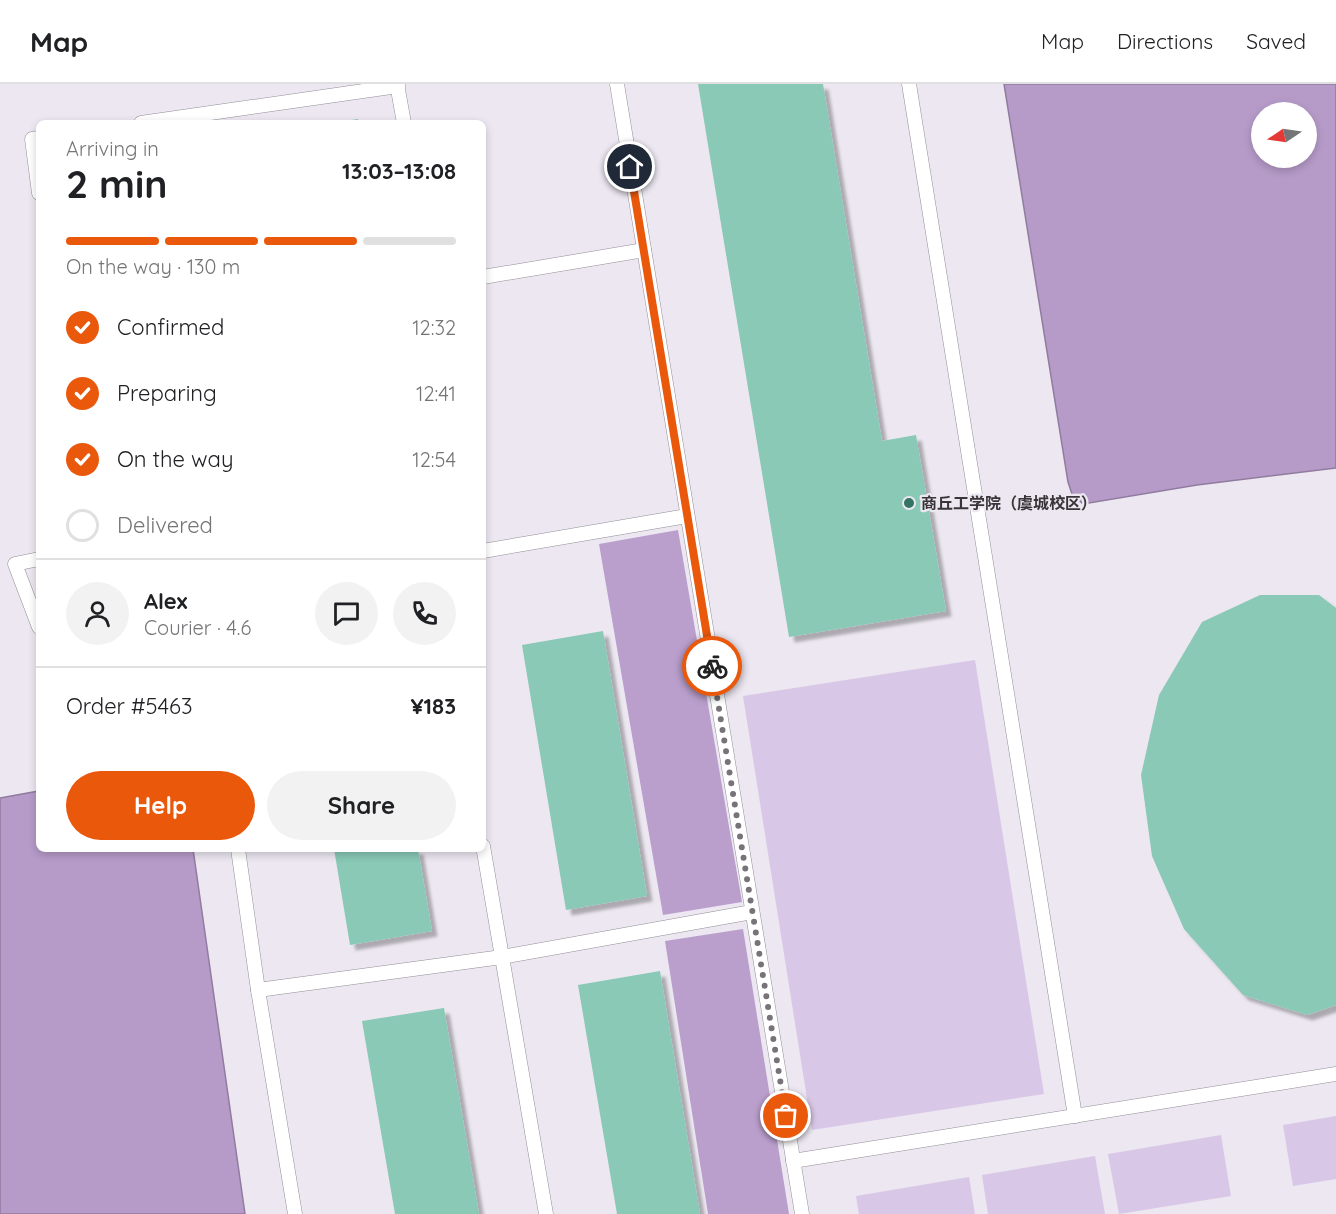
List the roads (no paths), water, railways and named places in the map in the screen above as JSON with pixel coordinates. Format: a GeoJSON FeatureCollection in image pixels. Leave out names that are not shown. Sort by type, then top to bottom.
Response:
{"type":"FeatureCollection","features":[{"type":"Feature","properties":{"kind":"lane"},"geometry":{"type":"LineString","coordinates":[[617,84],[802,1214]]}},
{"type":"Feature","properties":{"kind":"lane"},"geometry":{"type":"LineString","coordinates":[[909,84],[1075,1116]]}},
{"type":"Feature","properties":{"kind":"lane"},"geometry":{"type":"LineString","coordinates":[[161,120],[397,85],[403,120]]}},
{"type":"Feature","properties":{"kind":"lane"},"geometry":{"type":"LineString","coordinates":[[36,138],[32,139],[36,170]]}},
{"type":"Feature","properties":{"kind":"lane"},"geometry":{"type":"LineString","coordinates":[[486,276],[644,250]]}},
{"type":"Feature","properties":{"kind":"lane"},"geometry":{"type":"LineString","coordinates":[[486,550],[687,516]]}},
{"type":"Feature","properties":{"kind":"lane"},"geometry":{"type":"LineString","coordinates":[[36,560],[15,564],[36,619]]}},
{"type":"Feature","properties":{"kind":"lane"},"geometry":{"type":"LineString","coordinates":[[237,852],[295,1214]]}},
{"type":"Feature","properties":{"kind":"lane"},"geometry":{"type":"LineString","coordinates":[[484,852],[546,1214]]}},
{"type":"Feature","properties":{"kind":"lane"},"geometry":{"type":"LineString","coordinates":[[258,990],[502,957],[752,912]]}},
{"type":"Feature","properties":{"kind":"lane"},"geometry":{"type":"LineString","coordinates":[[793,1161],[1336,1074]]}},
{"type":"Feature","properties":{"kind":"place","name":"商丘工学院（虞城校区）"},"geometry":{"type":"Point","coordinates":[909,503]}}]}
